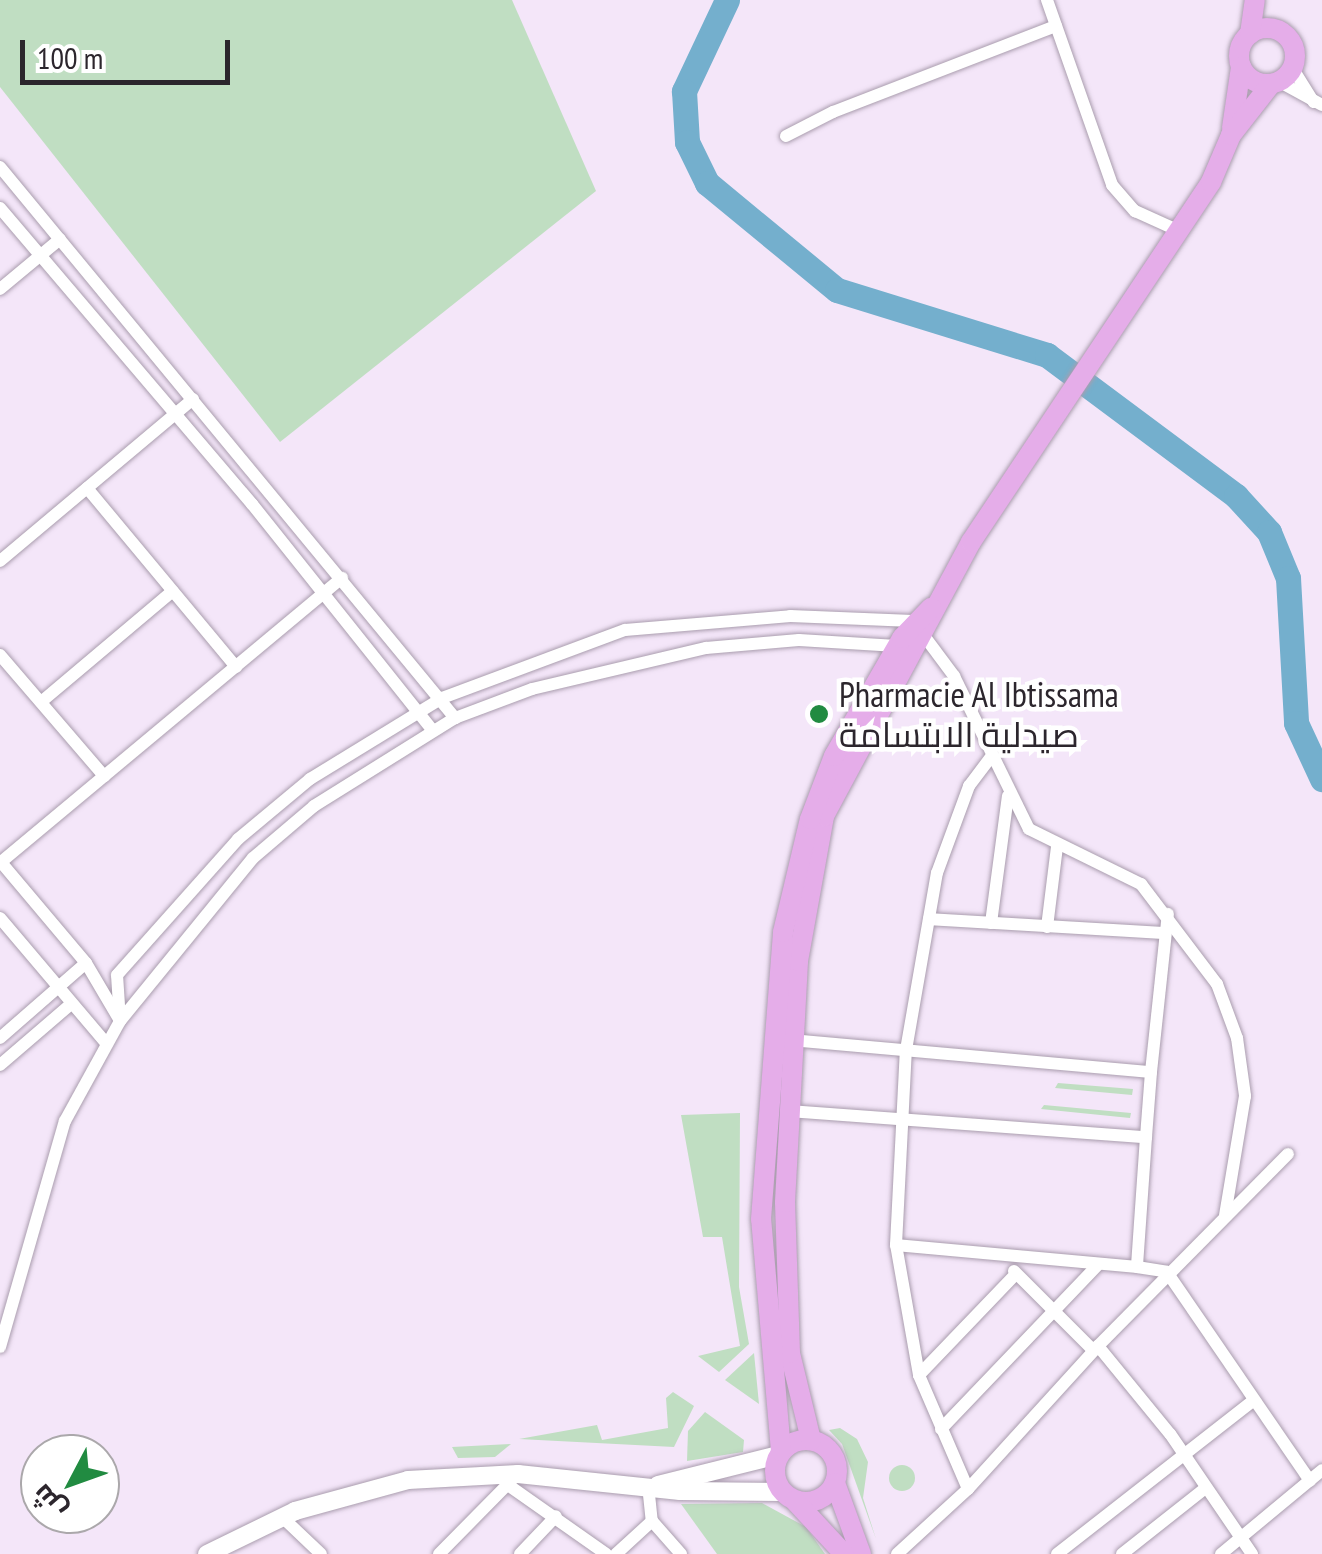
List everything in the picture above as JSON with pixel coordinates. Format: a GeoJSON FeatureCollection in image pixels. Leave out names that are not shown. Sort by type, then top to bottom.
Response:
{"type":"FeatureCollection","features":[{"type":"Feature","properties":{"kind":"main road"},"geometry":{"type":"LineString","coordinates":[[1231,135],[1240,49],[1250,34],[1255,0]]}},
{"type":"Feature","properties":{"kind":"main road"},"geometry":{"type":"LineString","coordinates":[[861,1554],[834,1484],[833,1456],[811,1440],[786,1306],[791,1040],[806,905],[824,816],[919,626],[1179,230],[1231,135],[1281,78],[1291,42],[1277,30],[1268,0]]}},
{"type":"Feature","properties":{"kind":"main road"},"geometry":{"type":"LineString","coordinates":[[1250,34],[1277,30]]}},
{"type":"Feature","properties":{"kind":"main road"},"geometry":{"type":"LineString","coordinates":[[1241,67],[1253,81],[1281,78]]}},
{"type":"Feature","properties":{"kind":"main road"},"geometry":{"type":"LineString","coordinates":[[844,1554],[775,1478],[780,1453],[760,1220],[783,932],[814,808],[848,729],[897,646],[919,626]]}},
{"type":"Feature","properties":{"kind":"main road"},"geometry":{"type":"LineString","coordinates":[[653,1485],[780,1453],[811,1440]]}},
{"type":"Feature","properties":{"kind":"main road"},"geometry":{"type":"LineString","coordinates":[[207,1554],[281,1516],[408,1480],[513,1479],[653,1485],[814,1501],[834,1484]]}},
{"type":"Feature","properties":{"kind":"street"},"geometry":{"type":"LineString","coordinates":[[1047,0],[1112,185],[1135,210],[1179,230]]}},
{"type":"Feature","properties":{"kind":"street"},"geometry":{"type":"LineString","coordinates":[[786,136],[1056,26]]}},
{"type":"Feature","properties":{"kind":"street"},"geometry":{"type":"LineString","coordinates":[[1281,78],[1318,104]]}},
{"type":"Feature","properties":{"kind":"street"},"geometry":{"type":"LineString","coordinates":[[0,167],[270,489],[455,718]]}},
{"type":"Feature","properties":{"kind":"street"},"geometry":{"type":"LineString","coordinates":[[0,208],[325,592],[433,731]]}},
{"type":"Feature","properties":{"kind":"street"},"geometry":{"type":"LineString","coordinates":[[0,289],[60,238]]}},
{"type":"Feature","properties":{"kind":"street"},"geometry":{"type":"LineString","coordinates":[[0,561],[193,399]]}},
{"type":"Feature","properties":{"kind":"street"},"geometry":{"type":"LineString","coordinates":[[88,488],[236,667]]}},
{"type":"Feature","properties":{"kind":"street"},"geometry":{"type":"LineString","coordinates":[[252,504],[270,489]]}},
{"type":"Feature","properties":{"kind":"street"},"geometry":{"type":"LineString","coordinates":[[120,1021],[86,963],[0,861],[342,578]]}},
{"type":"Feature","properties":{"kind":"street"},"geometry":{"type":"LineString","coordinates":[[41,702],[173,592]]}},
{"type":"Feature","properties":{"kind":"street"},"geometry":{"type":"LineString","coordinates":[[120,1021],[116,975],[172,906],[310,779],[442,698],[624,630],[790,616],[919,626],[954,676],[1008,796],[1029,829],[1056,847],[1126,872],[1168,914],[1217,984],[1244,1070],[1244,1118],[1225,1216]]}},
{"type":"Feature","properties":{"kind":"street"},"geometry":{"type":"LineString","coordinates":[[0,1347],[65,1121],[120,1021],[253,858],[314,806],[455,718],[532,689],[706,648],[799,640],[897,646]]}},
{"type":"Feature","properties":{"kind":"street"},"geometry":{"type":"LineString","coordinates":[[0,654],[104,776]]}},
{"type":"Feature","properties":{"kind":"street"},"geometry":{"type":"LineString","coordinates":[[968,1489],[919,1375],[896,1245],[906,1050],[928,920],[950,828],[990,758]]}},
{"type":"Feature","properties":{"kind":"street"},"geometry":{"type":"LineString","coordinates":[[991,923],[1008,796]]}},
{"type":"Feature","properties":{"kind":"street"},"geometry":{"type":"LineString","coordinates":[[1047,928],[1056,847]]}},
{"type":"Feature","properties":{"kind":"street"},"geometry":{"type":"LineString","coordinates":[[1137,1267],[1162,933],[1168,914]]}},
{"type":"Feature","properties":{"kind":"street"},"geometry":{"type":"LineString","coordinates":[[0,918],[107,1044]]}},
{"type":"Feature","properties":{"kind":"street"},"geometry":{"type":"LineString","coordinates":[[928,920],[1162,933]]}},
{"type":"Feature","properties":{"kind":"street"},"geometry":{"type":"LineString","coordinates":[[0,1038],[86,963]]}},
{"type":"Feature","properties":{"kind":"street"},"geometry":{"type":"LineString","coordinates":[[0,1064],[71,1004]]}},
{"type":"Feature","properties":{"kind":"street"},"geometry":{"type":"LineString","coordinates":[[791,1040],[1151,1072]]}},
{"type":"Feature","properties":{"kind":"street"},"geometry":{"type":"LineString","coordinates":[[788,1111],[1146,1137]]}},
{"type":"Feature","properties":{"kind":"street"},"geometry":{"type":"LineString","coordinates":[[897,1554],[968,1489],[1167,1272],[1288,1154]]}},
{"type":"Feature","properties":{"kind":"street"},"geometry":{"type":"LineString","coordinates":[[896,1245],[1167,1272],[1310,1481]]}},
{"type":"Feature","properties":{"kind":"street"},"geometry":{"type":"LineString","coordinates":[[1011,1258],[1015,1275],[1096,1348],[1185,1456],[1203,1490],[1252,1554]]}},
{"type":"Feature","properties":{"kind":"street"},"geometry":{"type":"LineString","coordinates":[[941,1429],[1097,1266]]}},
{"type":"Feature","properties":{"kind":"street"},"geometry":{"type":"LineString","coordinates":[[919,1375],[1015,1275]]}},
{"type":"Feature","properties":{"kind":"street"},"geometry":{"type":"LineString","coordinates":[[1058,1554],[1254,1400]]}},
{"type":"Feature","properties":{"kind":"street"},"geometry":{"type":"LineString","coordinates":[[1222,1554],[1322,1470]]}},
{"type":"Feature","properties":{"kind":"street"},"geometry":{"type":"LineString","coordinates":[[439,1554],[513,1479],[606,1554]]}},
{"type":"Feature","properties":{"kind":"street"},"geometry":{"type":"LineString","coordinates":[[653,1485],[652,1521],[681,1554]]}},
{"type":"Feature","properties":{"kind":"street"},"geometry":{"type":"LineString","coordinates":[[1122,1554],[1203,1490]]}},
{"type":"Feature","properties":{"kind":"street"},"geometry":{"type":"LineString","coordinates":[[281,1516],[321,1554]]}},
{"type":"Feature","properties":{"kind":"street"},"geometry":{"type":"LineString","coordinates":[[520,1554],[556,1516]]}},
{"type":"Feature","properties":{"kind":"street"},"geometry":{"type":"LineString","coordinates":[[616,1554],[652,1521]]}},
{"type":"Feature","properties":{"kind":"green space"},"geometry":{"type":"Polygon","coordinates":[[[0,0],[512,0],[596,191],[280,442],[0,87],[0,0]]]}},
{"type":"Feature","properties":{"kind":"green space"},"geometry":{"type":"Polygon","coordinates":[[[1058,1083],[1133,1089],[1132,1095],[1055,1088],[1058,1083]]]}},
{"type":"Feature","properties":{"kind":"green space"},"geometry":{"type":"Polygon","coordinates":[[[1044,1105],[1131,1113],[1130,1118],[1041,1109],[1044,1105]]]}},
{"type":"Feature","properties":{"kind":"green space"},"geometry":{"type":"Polygon","coordinates":[[[740,1113],[739,1287],[749,1344],[719,1372],[698,1356],[740,1346],[722,1237],[703,1237],[681,1115],[740,1113]]]}},
{"type":"Feature","properties":{"kind":"green space"},"geometry":{"type":"Polygon","coordinates":[[[754,1353],[759,1404],[725,1380],[754,1353]]]}},
{"type":"Feature","properties":{"kind":"green space"},"geometry":{"type":"Polygon","coordinates":[[[673,1392],[694,1406],[674,1447],[519,1439],[597,1425],[602,1440],[668,1428],[666,1398],[673,1392]]]}},
{"type":"Feature","properties":{"kind":"green space"},"geometry":{"type":"Polygon","coordinates":[[[705,1412],[744,1440],[743,1452],[687,1461],[688,1431],[705,1412]]]}},
{"type":"Feature","properties":{"kind":"green space"},"geometry":{"type":"Polygon","coordinates":[[[840,1428],[857,1439],[868,1462],[863,1498],[876,1539],[842,1444],[829,1430],[840,1428]]]}},
{"type":"Feature","properties":{"kind":"green space"},"geometry":{"type":"Polygon","coordinates":[[[511,1444],[495,1457],[458,1458],[452,1447],[511,1444]]]}},
{"type":"Feature","properties":{"kind":"green space"},"geometry":{"type":"Polygon","coordinates":[[[902,1465],[911,1469],[915,1478],[911,1487],[902,1491],[893,1487],[889,1478],[893,1469],[902,1465]]]}},
{"type":"Feature","properties":{"kind":"green space"},"geometry":{"type":"Polygon","coordinates":[[[762,1503],[806,1527],[825,1554],[717,1554],[681,1504],[762,1503]]]}},
{"type":"Feature","properties":{"kind":"waterway"},"geometry":{"type":"LineString","coordinates":[[727,0],[684,91],[687,142],[707,183],[837,290],[1047,355],[1236,496],[1269,532],[1288,578],[1296,723],[1322,779]]}},
{"type":"Feature","properties":{"kind":"place","name":"Pharmacie Al Ibtissama صيدلية الابتسامة"},"geometry":{"type":"Point","coordinates":[819,714]}}]}
